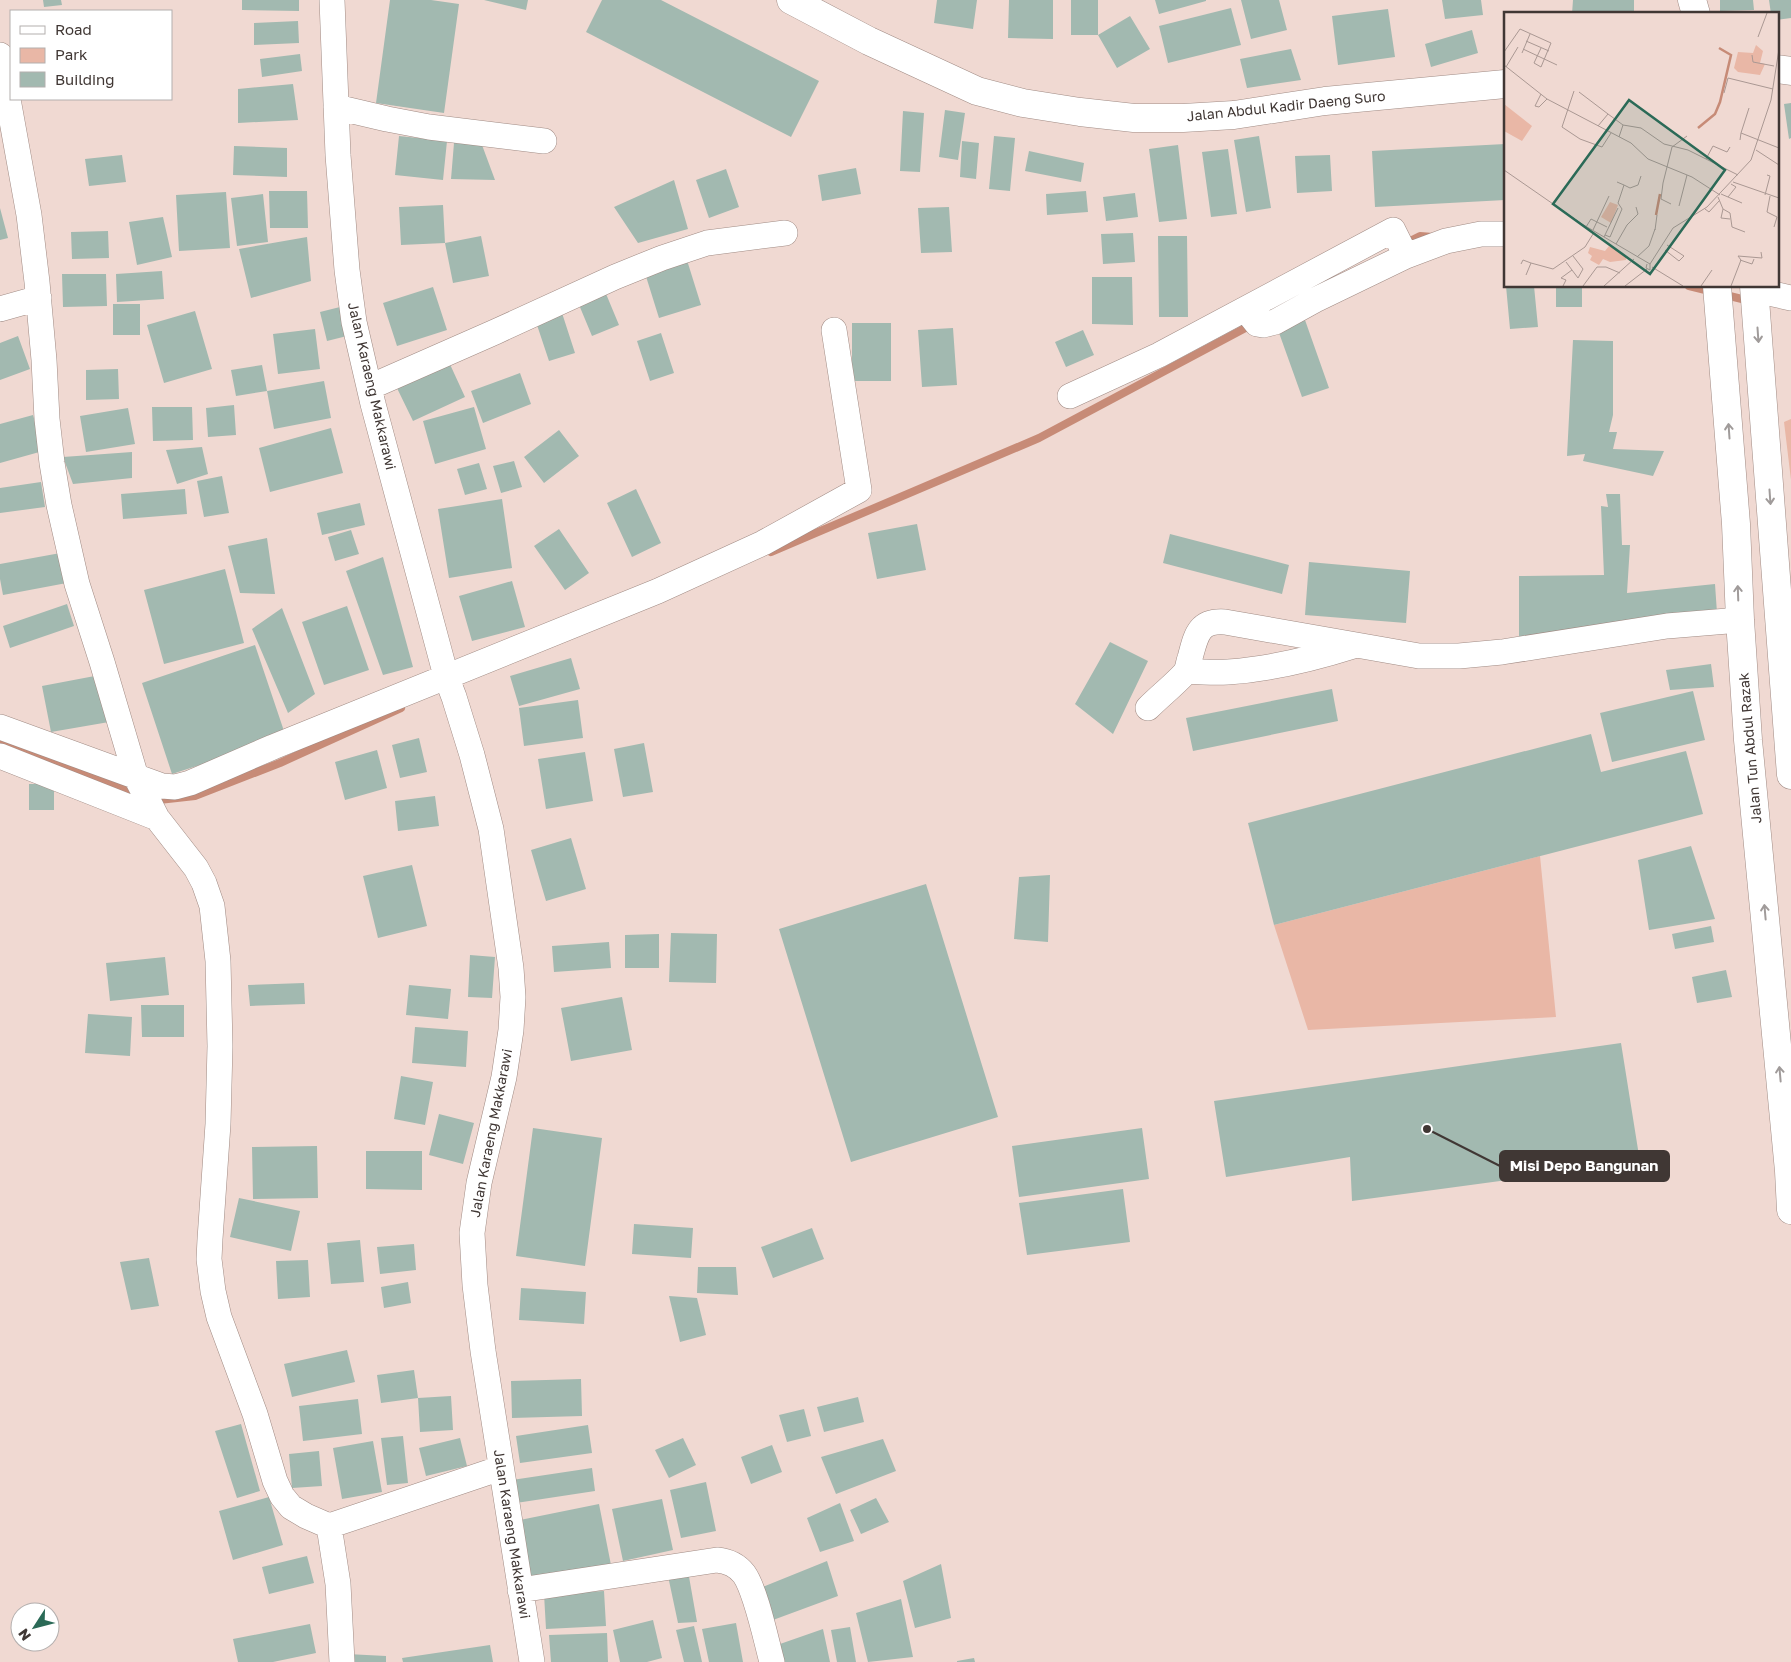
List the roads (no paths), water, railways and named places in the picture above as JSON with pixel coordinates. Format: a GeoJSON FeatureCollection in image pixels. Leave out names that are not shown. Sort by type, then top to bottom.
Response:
{"type":"FeatureCollection","features":[{"type":"Feature","properties":{"kind":"main road","name":"Jalan Abdul Kadir Daeng Suro"},"geometry":{"type":"LineString","coordinates":[[790,0],[869,41],[977,91],[1023,103],[1080,112],[1134,118],[1226,115],[1324,100],[1504,84]]}},
{"type":"Feature","properties":{"kind":"main road"},"geometry":{"type":"LineString","coordinates":[[1778,69],[1791,71]]}},
{"type":"Feature","properties":{"kind":"main road","name":"Jalan Tun Abdul Razak"},"geometry":{"type":"LineString","coordinates":[[1717,288],[1736,524],[1748,740],[1791,1210]]}},
{"type":"Feature","properties":{"kind":"main road"},"geometry":{"type":"LineString","coordinates":[[1754,288],[1791,775]]}},
{"type":"Feature","properties":{"kind":"main road"},"geometry":{"type":"LineString","coordinates":[[1742,648],[1782,651]]}},
{"type":"Feature","properties":{"kind":"street","name":"Jalan Karaeng Makkarawi"},"geometry":{"type":"LineString","coordinates":[[332,0],[340,175],[349,289],[354,322],[449,684],[472,755],[491,829],[511,968],[513,997],[511,1030],[504,1076],[479,1183],[472,1233],[475,1285],[501,1468],[532,1662]]}},
{"type":"Feature","properties":{"kind":"street"},"geometry":{"type":"LineString","coordinates":[[0,55],[29,215],[39,298],[47,419],[59,505],[77,584],[146,797],[196,868],[204,883],[212,906],[218,961],[220,1046],[218,1124],[209,1259],[213,1291],[220,1317],[255,1414],[275,1481],[282,1496],[291,1507],[329,1526],[501,1468]]}},
{"type":"Feature","properties":{"kind":"street"},"geometry":{"type":"LineString","coordinates":[[336,107],[429,128],[544,140]]}},
{"type":"Feature","properties":{"kind":"street"},"geometry":{"type":"LineString","coordinates":[[1070,396],[1250,315],[1394,230],[1402,247],[1481,234],[1504,234]]}},
{"type":"Feature","properties":{"kind":"street"},"geometry":{"type":"LineString","coordinates":[[370,387],[615,277],[662,258],[707,243],[785,233]]}},
{"type":"Feature","properties":{"kind":"street"},"geometry":{"type":"LineString","coordinates":[[1754,288],[1791,298]]}},
{"type":"Feature","properties":{"kind":"street"},"geometry":{"type":"LineString","coordinates":[[0,309],[39,298]]}},
{"type":"Feature","properties":{"kind":"street"},"geometry":{"type":"LineString","coordinates":[[146,797],[162,786],[175,787],[190,783],[449,684],[763,543],[859,490],[834,330]]}},
{"type":"Feature","properties":{"kind":"street"},"geometry":{"type":"LineString","coordinates":[[1148,708],[1186,671],[1195,641],[1201,629],[1213,621],[1419,656],[1459,656],[1502,652],[1667,626],[1740,620]]}},
{"type":"Feature","properties":{"kind":"street"},"geometry":{"type":"LineString","coordinates":[[1186,671],[1227,672],[1277,666],[1315,659],[1357,645]]}},
{"type":"Feature","properties":{"kind":"street"},"geometry":{"type":"LineString","coordinates":[[0,727],[146,797]]}},
{"type":"Feature","properties":{"kind":"street"},"geometry":{"type":"LineString","coordinates":[[0,756],[146,797]]}},
{"type":"Feature","properties":{"kind":"street"},"geometry":{"type":"LineString","coordinates":[[329,1526],[338,1584],[342,1662]]}},
{"type":"Feature","properties":{"kind":"street"},"geometry":{"type":"LineString","coordinates":[[520,1590],[717,1560],[727,1561],[744,1575],[753,1593],[772,1662]]}},
{"type":"Feature","properties":{"kind":"waterway"},"geometry":{"type":"LineString","coordinates":[[1404,244],[1420,236],[1433,237]]}},
{"type":"Feature","properties":{"kind":"waterway"},"geometry":{"type":"LineString","coordinates":[[1697,288],[1750,301]]}},
{"type":"Feature","properties":{"kind":"waterway"},"geometry":{"type":"LineString","coordinates":[[771,552],[1039,438],[1253,324]]}},
{"type":"Feature","properties":{"kind":"waterway"},"geometry":{"type":"LineString","coordinates":[[154,798],[159,800],[195,796],[280,763],[401,708]]}},
{"type":"Feature","properties":{"kind":"waterway"},"geometry":{"type":"LineString","coordinates":[[0,740],[138,793]]}},
{"type":"Feature","properties":{"kind":"place","name":"Misi Depo Bangunan"},"geometry":{"type":"Point","coordinates":[1427,1129]}}]}
